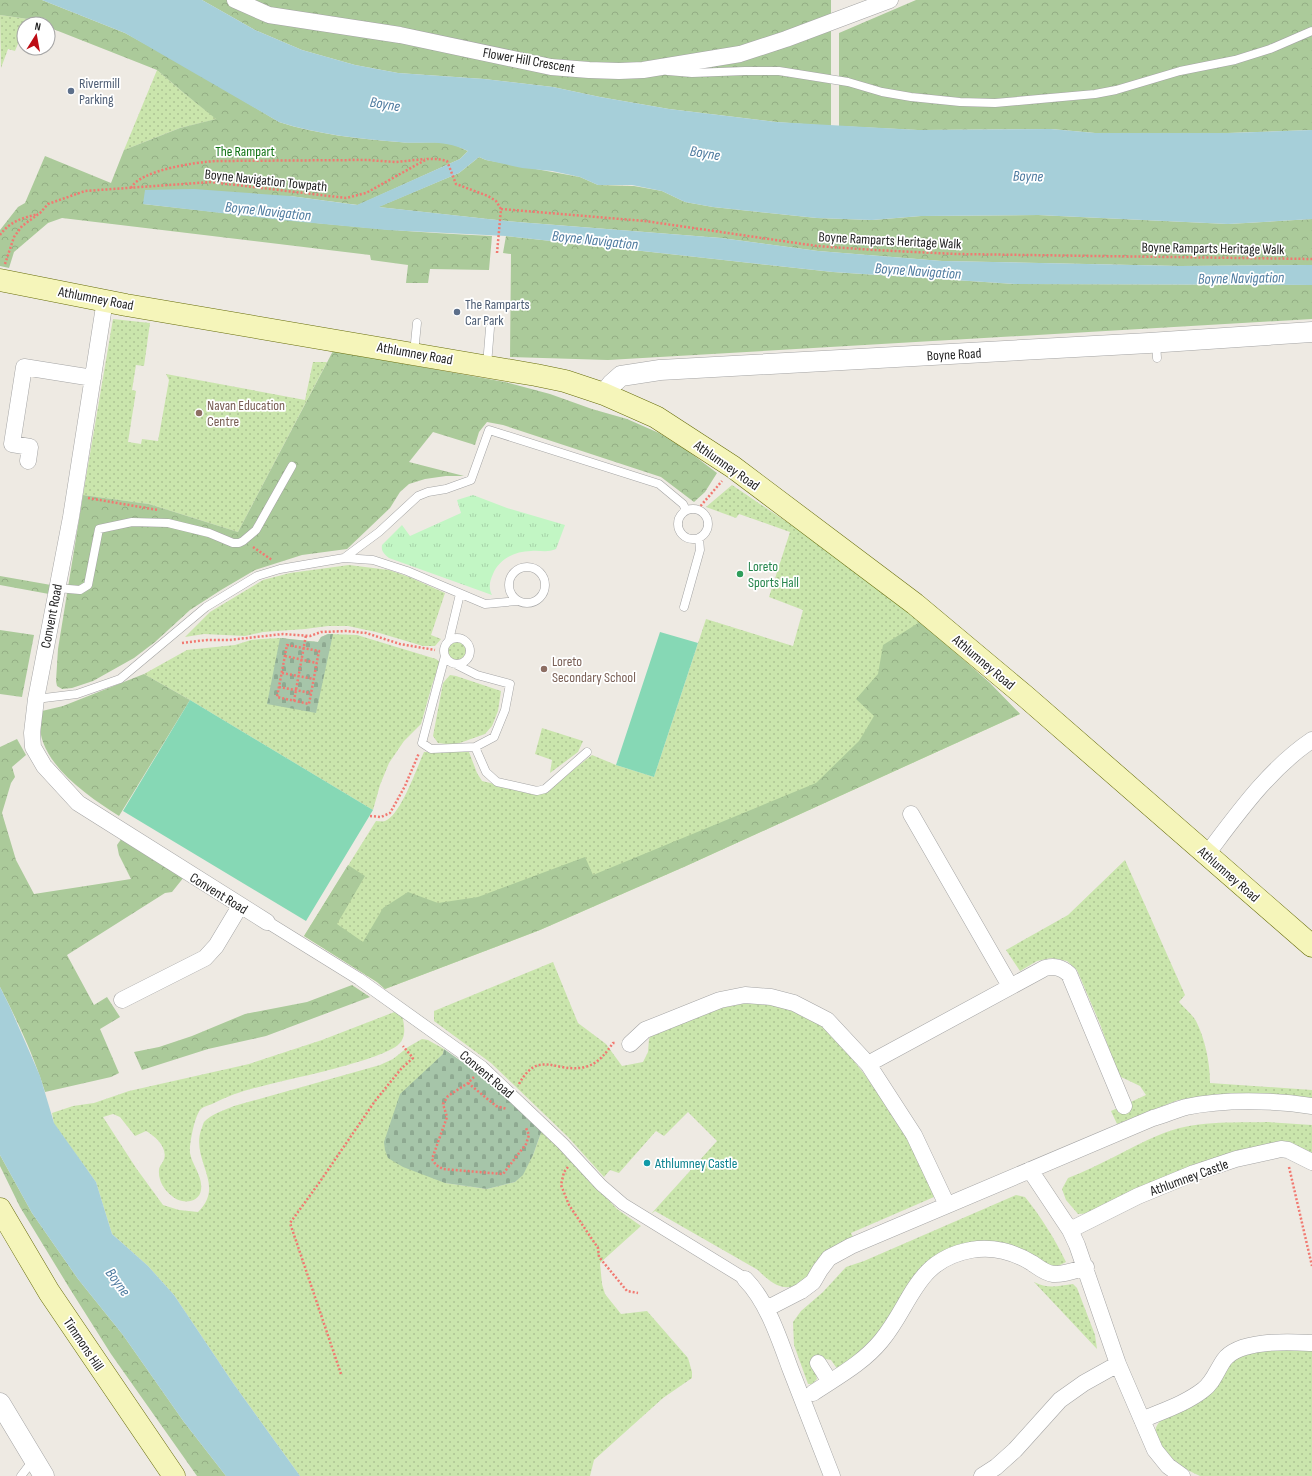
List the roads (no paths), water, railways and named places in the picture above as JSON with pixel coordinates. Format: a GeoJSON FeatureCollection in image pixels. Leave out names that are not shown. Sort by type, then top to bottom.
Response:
{"type":"FeatureCollection","features":[{"type":"Feature","properties":{"kind":"main road","name":"Athlumney Road"},"geometry":{"type":"LineString","coordinates":[[3,271],[24,284],[105,300],[242,325],[414,353],[565,381],[604,394],[656,417],[733,467],[915,604],[1025,696],[1312,946]]}},
{"type":"Feature","properties":{"kind":"main road","name":"Timmons Hill"},"geometry":{"type":"LineString","coordinates":[[0,1209],[49,1292],[174,1476]]}},
{"type":"Feature","properties":{"kind":"street","name":"Flower Hill Crescent"},"geometry":{"type":"LineString","coordinates":[[235,0],[269,16],[400,35],[551,67],[588,70],[643,70],[740,54],[786,39],[890,0]]}},
{"type":"Feature","properties":{"kind":"street","name":"Convent Road"},"geometry":{"type":"LineString","coordinates":[[105,300],[71,517],[36,698],[32,733],[33,747],[44,766],[78,804],[358,979],[482,1067],[576,1158],[601,1185],[623,1204],[745,1278],[755,1289],[766,1309],[832,1476]]}},
{"type":"Feature","properties":{"kind":"street","name":"Boyne Road"},"geometry":{"type":"LineString","coordinates":[[604,394],[612,384],[622,376],[660,370],[1156,350],[1312,332]]}},
{"type":"Feature","properties":{"kind":"street"},"geometry":{"type":"LineString","coordinates":[[28,461],[30,447],[12,444],[24,367],[93,378]]}},
{"type":"Feature","properties":{"kind":"street"},"geometry":{"type":"LineString","coordinates":[[1207,854],[1248,800],[1285,760],[1312,740]]}},
{"type":"Feature","properties":{"kind":"street"},"geometry":{"type":"LineString","coordinates":[[911,814],[1010,986]]}},
{"type":"Feature","properties":{"kind":"street"},"geometry":{"type":"LineString","coordinates":[[122,1000],[204,958],[216,946],[240,906]]}},
{"type":"Feature","properties":{"kind":"street"},"geometry":{"type":"LineString","coordinates":[[868,1064],[1044,968],[1055,966],[1069,974],[1124,1106]]}},
{"type":"Feature","properties":{"kind":"street"},"geometry":{"type":"LineString","coordinates":[[630,1044],[645,1030],[720,1000],[745,995],[771,997],[794,1003],[827,1020],[868,1064],[914,1134],[948,1205]]}},
{"type":"Feature","properties":{"kind":"street"},"geometry":{"type":"LineString","coordinates":[[766,1309],[801,1291],[813,1282],[829,1258],[851,1246],[1153,1118],[1185,1108],[1205,1104],[1278,1102],[1312,1106]]}},
{"type":"Feature","properties":{"kind":"street","name":"Athlumney Castle"},"geometry":{"type":"LineString","coordinates":[[1070,1230],[1138,1196],[1194,1173],[1236,1159],[1281,1149],[1288,1150],[1312,1162]]}},
{"type":"Feature","properties":{"kind":"street"},"geometry":{"type":"LineString","coordinates":[[1030,1170],[1070,1230],[1086,1267],[1118,1364],[1155,1450],[1168,1466],[1182,1476]]}},
{"type":"Feature","properties":{"kind":"street"},"geometry":{"type":"LineString","coordinates":[[814,1393],[861,1362],[895,1323],[921,1279],[931,1267],[944,1258],[973,1249],[989,1249],[1005,1251],[1020,1256],[1044,1271],[1052,1274],[1062,1274],[1086,1267]]}},
{"type":"Feature","properties":{"kind":"street"},"geometry":{"type":"LineString","coordinates":[[1142,1420],[1191,1399],[1205,1389],[1215,1376],[1224,1359],[1232,1352],[1249,1346],[1269,1343],[1312,1343]]}},
{"type":"Feature","properties":{"kind":"street"},"geometry":{"type":"LineString","coordinates":[[818,1363],[830,1382]]}},
{"type":"Feature","properties":{"kind":"street"},"geometry":{"type":"LineString","coordinates":[[982,1476],[996,1467],[1015,1450],[1060,1400],[1084,1383],[1118,1364]]}},
{"type":"Feature","properties":{"kind":"street"},"geometry":{"type":"LineString","coordinates":[[0,1403],[44,1476]]}},
{"type":"Feature","properties":{"kind":"lane"},"geometry":{"type":"LineString","coordinates":[[643,70],[692,73],[779,71],[848,82],[882,92],[911,97],[960,102],[995,103],[1080,96],[1116,90],[1180,71],[1235,60],[1270,49],[1312,31]]}},
{"type":"Feature","properties":{"kind":"lane"},"geometry":{"type":"LineString","coordinates":[[414,353],[417,323]]}},
{"type":"Feature","properties":{"kind":"lane"},"geometry":{"type":"LineString","coordinates":[[486,366],[490,328]]}},
{"type":"Feature","properties":{"kind":"lane"},"geometry":{"type":"LineString","coordinates":[[344,558],[379,532],[418,496],[428,492],[446,489],[471,480],[489,430],[659,484],[683,504],[686,510]]}},
{"type":"Feature","properties":{"kind":"lane"},"geometry":{"type":"LineString","coordinates":[[57,588],[80,590],[88,585],[99,529],[132,522],[168,524],[209,534],[233,543],[244,541],[256,530],[292,466]]}},
{"type":"Feature","properties":{"kind":"lane"},"geometry":{"type":"LineString","coordinates":[[698,509],[706,515],[708,527],[706,532],[699,538],[690,539],[684,537],[680,532],[678,521],[680,515],[686,510],[698,509]]}},
{"type":"Feature","properties":{"kind":"lane"},"geometry":{"type":"LineString","coordinates":[[684,607],[700,550],[699,538]]}},
{"type":"Feature","properties":{"kind":"lane"},"geometry":{"type":"LineString","coordinates":[[36,698],[77,694],[120,679],[206,607],[256,576],[280,569],[344,558],[373,560],[408,571],[485,604],[517,601],[530,604],[541,598],[544,593],[546,587],[543,574],[538,570],[527,567],[521,568],[512,575],[510,580],[510,592],[517,601]]}},
{"type":"Feature","properties":{"kind":"lane"},"geometry":{"type":"LineString","coordinates":[[444,654],[448,661],[477,674],[510,684],[505,710],[494,737],[475,746],[431,749],[422,743],[446,644],[449,640],[460,594]]}},
{"type":"Feature","properties":{"kind":"lane"},"geometry":{"type":"LineString","coordinates":[[449,640],[457,637],[466,640],[471,649],[470,655],[466,661],[457,664]]}},
{"type":"Feature","properties":{"kind":"lane"},"geometry":{"type":"LineString","coordinates":[[475,746],[486,772],[497,782],[537,791],[545,789],[587,752]]}},
{"type":"Feature","properties":{"kind":"lane"},"geometry":{"type":"LineString","coordinates":[[21,1476],[35,1459]]}},
{"type":"Feature","properties":{"kind":"water"},"geometry":{"type":"Polygon","coordinates":[[[42,0],[202,0],[255,30],[302,50],[355,65],[398,73],[484,79],[553,87],[669,109],[776,122],[918,130],[1051,129],[1095,133],[1228,133],[1312,130],[1312,219],[1228,224],[1038,215],[921,216],[872,220],[817,218],[713,207],[685,202],[662,191],[632,185],[598,185],[580,177],[552,171],[522,168],[479,157],[459,173],[379,207],[506,221],[721,238],[818,251],[942,261],[1180,266],[1312,265],[1312,285],[1015,284],[833,272],[506,236],[387,230],[281,220],[143,204],[145,190],[194,189],[290,196],[357,205],[460,159],[468,151],[442,143],[409,143],[369,139],[308,130],[279,122],[125,33],[42,0]]]}},
{"type":"Feature","properties":{"kind":"water","name":"Boyne"},"geometry":{"type":"Polygon","coordinates":[[[0,987],[40,1076],[54,1123],[96,1182],[112,1234],[148,1266],[174,1295],[233,1383],[300,1476],[226,1476],[184,1422],[123,1335],[78,1279],[32,1213],[0,1155],[0,987]]]}},
{"type":"Feature","properties":{"kind":"place","name":"Rivermill Parking"},"geometry":{"type":"Point","coordinates":[71,91]}},
{"type":"Feature","properties":{"kind":"place","name":"The Ramparts Car Park"},"geometry":{"type":"Point","coordinates":[457,312]}},
{"type":"Feature","properties":{"kind":"place","name":"Navan Education Centre"},"geometry":{"type":"Point","coordinates":[199,413]}},
{"type":"Feature","properties":{"kind":"place","name":"Loreto Sports Hall"},"geometry":{"type":"Point","coordinates":[740,574]}},
{"type":"Feature","properties":{"kind":"place","name":"Loreto Secondary School"},"geometry":{"type":"Point","coordinates":[544,669]}},
{"type":"Feature","properties":{"kind":"place","name":"Athlumney Castle"},"geometry":{"type":"Point","coordinates":[647,1163]}},
{"type":"Feature","properties":{"kind":"park label","name":"The Rampart"},"geometry":{"type":"Point","coordinates":[245,151]}},
{"type":"Feature","properties":{"kind":"water label","name":"Boyne Navigation"},"geometry":{"type":"Point","coordinates":[268,211]}},
{"type":"Feature","properties":{"kind":"water label","name":"Boyne Navigation"},"geometry":{"type":"Point","coordinates":[595,240]}},
{"type":"Feature","properties":{"kind":"water label","name":"Boyne Navigation"},"geometry":{"type":"Point","coordinates":[918,271]}},
{"type":"Feature","properties":{"kind":"water label","name":"Boyne Navigation"},"geometry":{"type":"Point","coordinates":[1241,278]}}]}
